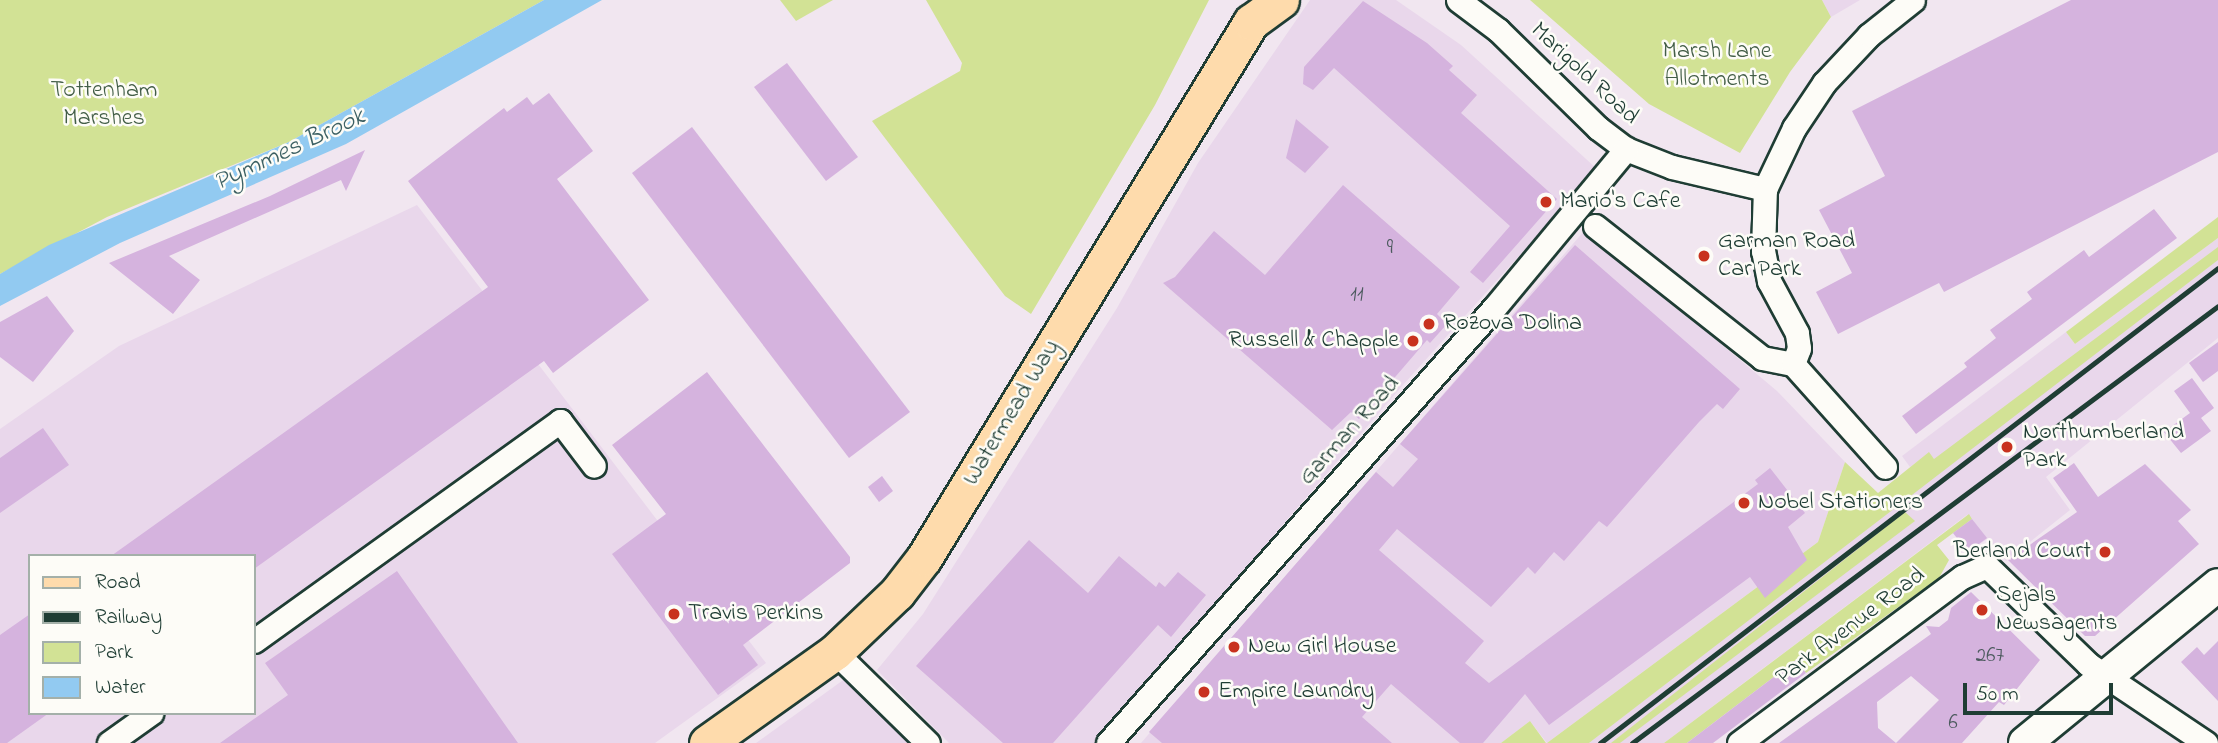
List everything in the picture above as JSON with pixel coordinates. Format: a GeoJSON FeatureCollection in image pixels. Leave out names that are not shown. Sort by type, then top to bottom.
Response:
{"type":"FeatureCollection","features":[{"type":"Feature","properties":{"kind":"main road","name":"Watermead Way"},"geometry":{"type":"LineString","coordinates":[[707,743],[835,652],[897,593],[938,537],[1252,11],[1281,0]]}},
{"type":"Feature","properties":{"kind":"street","name":"Marigold Road"},"geometry":{"type":"LineString","coordinates":[[1458,0],[1498,30],[1598,128],[1626,149],[1672,167],[1765,189]]}},
{"type":"Feature","properties":{"kind":"street"},"geometry":{"type":"LineString","coordinates":[[1793,364],[1799,348],[1797,333],[1769,281],[1762,251],[1765,189],[1794,128],[1825,83],[1869,35],[1913,0]]}},
{"type":"Feature","properties":{"kind":"street","name":"Garman Road"},"geometry":{"type":"LineString","coordinates":[[1108,743],[1494,308],[1626,149]]}},
{"type":"Feature","properties":{"kind":"street"},"geometry":{"type":"LineString","coordinates":[[1595,226],[1762,358],[1793,364],[1885,467]]}},
{"type":"Feature","properties":{"kind":"street"},"geometry":{"type":"LineString","coordinates":[[256,640],[560,421],[594,466]]}},
{"type":"Feature","properties":{"kind":"street","name":"Park Avenue Road"},"geometry":{"type":"LineString","coordinates":[[1739,743],[1962,577],[1982,566],[1998,573],[2088,664],[2106,676]]}},
{"type":"Feature","properties":{"kind":"street"},"geometry":{"type":"LineString","coordinates":[[2025,743],[2218,585]]}},
{"type":"Feature","properties":{"kind":"street"},"geometry":{"type":"LineString","coordinates":[[835,652],[928,743]]}},
{"type":"Feature","properties":{"kind":"street"},"geometry":{"type":"LineString","coordinates":[[2106,676],[2206,743]]}},
{"type":"Feature","properties":{"kind":"street"},"geometry":{"type":"LineString","coordinates":[[109,743],[148,715]]}},
{"type":"Feature","properties":{"kind":"shaded area"},"geometry":{"type":"Polygon","coordinates":[[[1310,0],[1396,0],[1461,45],[1597,169],[1403,385],[1095,743],[949,743],[877,670],[923,614],[1117,308],[1198,163],[1310,0]]]}},
{"type":"Feature","properties":{"kind":"shaded area"},"geometry":{"type":"Polygon","coordinates":[[[1822,0],[1860,0],[1831,17],[1822,0]]]}},
{"type":"Feature","properties":{"kind":"shaded area"},"geometry":{"type":"Polygon","coordinates":[[[417,205],[766,663],[655,743],[0,743],[0,429],[119,346],[417,205]]]}},
{"type":"Feature","properties":{"kind":"shaded area"},"geometry":{"type":"Polygon","coordinates":[[[1585,230],[1777,391],[1845,462],[1818,542],[1547,743],[1530,721],[1501,743],[1141,743],[1585,230]]]}},
{"type":"Feature","properties":{"kind":"shaded area"},"geometry":{"type":"Polygon","coordinates":[[[2218,238],[2218,338],[2046,477],[2070,510],[2006,561],[1987,539],[1968,552],[1953,533],[1968,514],[1664,743],[1589,743],[1942,469],[1929,453],[1910,467],[1902,456],[2066,332],[2075,344],[2218,238]]]}},
{"type":"Feature","properties":{"kind":"shaded area"},"geometry":{"type":"Polygon","coordinates":[[[846,678],[913,743],[756,743],[846,678]]]}},
{"type":"Feature","properties":{"kind":"green space","name":"Tottenham Marshes"},"geometry":{"type":"Polygon","coordinates":[[[0,0],[544,0],[289,142],[107,217],[0,274],[0,0]]]}},
{"type":"Feature","properties":{"kind":"green space"},"geometry":{"type":"Polygon","coordinates":[[[780,0],[833,0],[796,21],[780,0]]]}},
{"type":"Feature","properties":{"kind":"green space"},"geometry":{"type":"Polygon","coordinates":[[[926,0],[1209,0],[1155,105],[1031,314],[1005,296],[872,121],[960,71],[962,63],[926,0]]]}},
{"type":"Feature","properties":{"kind":"green space","name":"Marsh Lane Allotments"},"geometry":{"type":"Polygon","coordinates":[[[1530,0],[1822,0],[1831,17],[1790,72],[1740,153],[1649,104],[1530,0]]]}},
{"type":"Feature","properties":{"kind":"green space"},"geometry":{"type":"Polygon","coordinates":[[[2218,217],[2218,238],[2075,344],[2066,332],[2218,217]]]}},
{"type":"Feature","properties":{"kind":"green space"},"geometry":{"type":"Polygon","coordinates":[[[2218,247],[2218,260],[1589,743],[1547,743],[1818,542],[1845,462],[1878,493],[1929,452],[1934,459],[2218,247]]]}},
{"type":"Feature","properties":{"kind":"green space"},"geometry":{"type":"Polygon","coordinates":[[[1905,512],[1915,521],[1620,743],[1611,743],[1905,512]]]}},
{"type":"Feature","properties":{"kind":"green space"},"geometry":{"type":"Polygon","coordinates":[[[1969,514],[1972,519],[1937,545],[1949,560],[1939,578],[1806,673],[1796,660],[1687,743],[1664,743],[1969,514]]]}},
{"type":"Feature","properties":{"kind":"green space"},"geometry":{"type":"Polygon","coordinates":[[[1530,721],[1546,743],[1501,743],[1530,721]]]}},
{"type":"Feature","properties":{"kind":"water","name":"Pymmes Brook"},"geometry":{"type":"Polygon","coordinates":[[[544,0],[602,0],[346,144],[120,243],[0,306],[0,274],[49,245],[289,142],[544,0]]]}},
{"type":"Feature","properties":{"kind":"building"},"geometry":{"type":"Polygon","coordinates":[[[2071,0],[2218,0],[2218,152],[1944,292],[1939,283],[1838,334],[1816,292],[1852,273],[1819,210],[1885,176],[1852,111],[2071,0]]]}},
{"type":"Feature","properties":{"kind":"building"},"geometry":{"type":"Polygon","coordinates":[[[1363,1],[1427,43],[1453,66],[1449,70],[1477,95],[1461,113],[1557,199],[1483,283],[1470,272],[1510,226],[1334,68],[1313,90],[1303,84],[1304,67],[1363,1]]]}},
{"type":"Feature","properties":{"kind":"building"},"geometry":{"type":"Polygon","coordinates":[[[787,63],[858,157],[826,181],[754,87],[787,63]]]}},
{"type":"Feature","properties":{"kind":"building"},"geometry":{"type":"Polygon","coordinates":[[[549,93],[593,151],[557,179],[649,300],[553,373],[544,361],[256,568],[256,554],[114,554],[488,287],[408,181],[504,108],[507,112],[527,97],[533,105],[549,93]]]}},
{"type":"Feature","properties":{"kind":"building"},"geometry":{"type":"Polygon","coordinates":[[[1296,119],[1329,147],[1305,173],[1286,158],[1296,119]]]}},
{"type":"Feature","properties":{"kind":"building"},"geometry":{"type":"Polygon","coordinates":[[[692,127],[910,412],[849,458],[632,173],[692,127]]]}},
{"type":"Feature","properties":{"kind":"building"},"geometry":{"type":"Polygon","coordinates":[[[365,150],[346,191],[341,180],[169,256],[200,280],[173,314],[109,263],[270,196],[365,150]]]}},
{"type":"Feature","properties":{"kind":"building"},"geometry":{"type":"Polygon","coordinates":[[[1343,185],[1460,287],[1437,314],[1447,324],[1430,343],[1427,340],[1359,419],[1351,412],[1332,430],[1163,283],[1175,277],[1214,231],[1265,275],[1343,185]]]}},
{"type":"Feature","properties":{"kind":"building"},"geometry":{"type":"Polygon","coordinates":[[[2154,209],[2177,238],[1916,434],[1902,416],[1967,367],[1964,363],[1996,338],[1990,330],[2032,299],[2027,292],[2084,250],[2089,257],[2154,209]]]}},
{"type":"Feature","properties":{"kind":"building"},"geometry":{"type":"Polygon","coordinates":[[[1575,245],[1740,389],[1723,409],[1717,404],[1699,422],[1607,527],[1599,521],[1564,561],[1554,552],[1535,574],[1528,567],[1491,607],[1397,529],[1379,550],[1484,641],[1465,663],[1489,683],[1758,484],[1755,480],[1770,468],[1805,513],[1788,527],[1807,560],[1765,598],[1750,577],[1549,725],[1525,694],[1483,743],[1460,743],[1391,684],[1362,717],[1392,743],[1162,743],[1149,732],[1376,472],[1393,487],[1418,459],[1400,444],[1575,245]]]}},
{"type":"Feature","properties":{"kind":"building"},"geometry":{"type":"Polygon","coordinates":[[[47,296],[74,331],[33,382],[0,357],[0,322],[47,296]]]}},
{"type":"Feature","properties":{"kind":"building"},"geometry":{"type":"Polygon","coordinates":[[[2218,342],[2218,371],[2203,382],[2189,363],[2218,342]]]}},
{"type":"Feature","properties":{"kind":"building"},"geometry":{"type":"Polygon","coordinates":[[[707,372],[850,557],[850,563],[743,645],[758,665],[718,695],[612,554],[666,514],[612,445],[707,372]]]}},
{"type":"Feature","properties":{"kind":"building"},"geometry":{"type":"Polygon","coordinates":[[[2192,378],[2214,408],[2201,418],[2211,431],[2181,453],[2164,432],[2190,413],[2174,391],[2192,378]]]}},
{"type":"Feature","properties":{"kind":"building"},"geometry":{"type":"Polygon","coordinates":[[[43,428],[69,465],[0,513],[0,458],[43,428]]]}},
{"type":"Feature","properties":{"kind":"building","name":"Berland Court"},"geometry":{"type":"Polygon","coordinates":[[[2074,463],[2098,497],[2145,464],[2191,510],[2178,521],[2199,544],[2095,636],[2085,636],[2008,560],[2077,512],[2053,478],[2074,463]]]}},
{"type":"Feature","properties":{"kind":"building"},"geometry":{"type":"Polygon","coordinates":[[[882,476],[893,491],[879,502],[868,487],[882,476]]]}},
{"type":"Feature","properties":{"kind":"building"},"geometry":{"type":"Polygon","coordinates":[[[1972,519],[1987,538],[1968,552],[1953,533],[1972,519]]]}},
{"type":"Feature","properties":{"kind":"building"},"geometry":{"type":"Polygon","coordinates":[[[1029,540],[1088,593],[1119,556],[1156,587],[1159,582],[1165,587],[1178,572],[1206,595],[1171,637],[1158,625],[1053,743],[1003,743],[916,666],[1029,540]]]}},
{"type":"Feature","properties":{"kind":"building"},"geometry":{"type":"Polygon","coordinates":[[[397,571],[518,743],[220,743],[288,695],[265,663],[397,571]]]}},
{"type":"Feature","properties":{"kind":"building"},"geometry":{"type":"Polygon","coordinates":[[[1971,592],[2040,660],[2004,705],[1999,702],[1962,743],[1896,743],[1779,743],[1931,634],[1926,626],[1939,627],[1948,620],[1951,608],[1971,592]],[[1911,676],[1877,702],[1878,728],[1896,743],[1939,700],[1911,676]]]}},
{"type":"Feature","properties":{"kind":"building"},"geometry":{"type":"Polygon","coordinates":[[[28,615],[28,715],[46,715],[7,743],[0,743],[0,635],[28,615]]]}},
{"type":"Feature","properties":{"kind":"building"},"geometry":{"type":"Polygon","coordinates":[[[2218,641],[2218,701],[2181,662],[2197,647],[2204,655],[2218,641]]]}},
{"type":"Feature","properties":{"kind":"building"},"geometry":{"type":"Polygon","coordinates":[[[1796,660],[1806,673],[1713,743],[1687,743],[1796,660]]]}},
{"type":"Feature","properties":{"kind":"railway"},"geometry":{"type":"LineString","coordinates":[[1600,743],[2218,268]]}},
{"type":"Feature","properties":{"kind":"railway"},"geometry":{"type":"LineString","coordinates":[[1632,743],[2218,306]]}},
{"type":"Feature","properties":{"kind":"place","name":"Mario's Cafe"},"geometry":{"type":"Point","coordinates":[1546,202]}},
{"type":"Feature","properties":{"kind":"place","name":"Garman Road Car Park"},"geometry":{"type":"Point","coordinates":[1704,256]}},
{"type":"Feature","properties":{"kind":"place","name":"Rozova Dolina"},"geometry":{"type":"Point","coordinates":[1429,324]}},
{"type":"Feature","properties":{"kind":"place","name":"Russell & Chapple"},"geometry":{"type":"Point","coordinates":[1413,341]}},
{"type":"Feature","properties":{"kind":"place","name":"Northumberland Park"},"geometry":{"type":"Point","coordinates":[2007,447]}},
{"type":"Feature","properties":{"kind":"place","name":"Nobel Stationers"},"geometry":{"type":"Point","coordinates":[1744,503]}},
{"type":"Feature","properties":{"kind":"place","name":"Berland Court"},"geometry":{"type":"Point","coordinates":[2105,552]}},
{"type":"Feature","properties":{"kind":"place","name":"Sejals Newsagents"},"geometry":{"type":"Point","coordinates":[1982,610]}},
{"type":"Feature","properties":{"kind":"place","name":"Travis Perkins"},"geometry":{"type":"Point","coordinates":[674,614]}},
{"type":"Feature","properties":{"kind":"place","name":"New Girl House"},"geometry":{"type":"Point","coordinates":[1234,647]}},
{"type":"Feature","properties":{"kind":"place","name":"Empire Laundry"},"geometry":{"type":"Point","coordinates":[1204,692]}}]}
